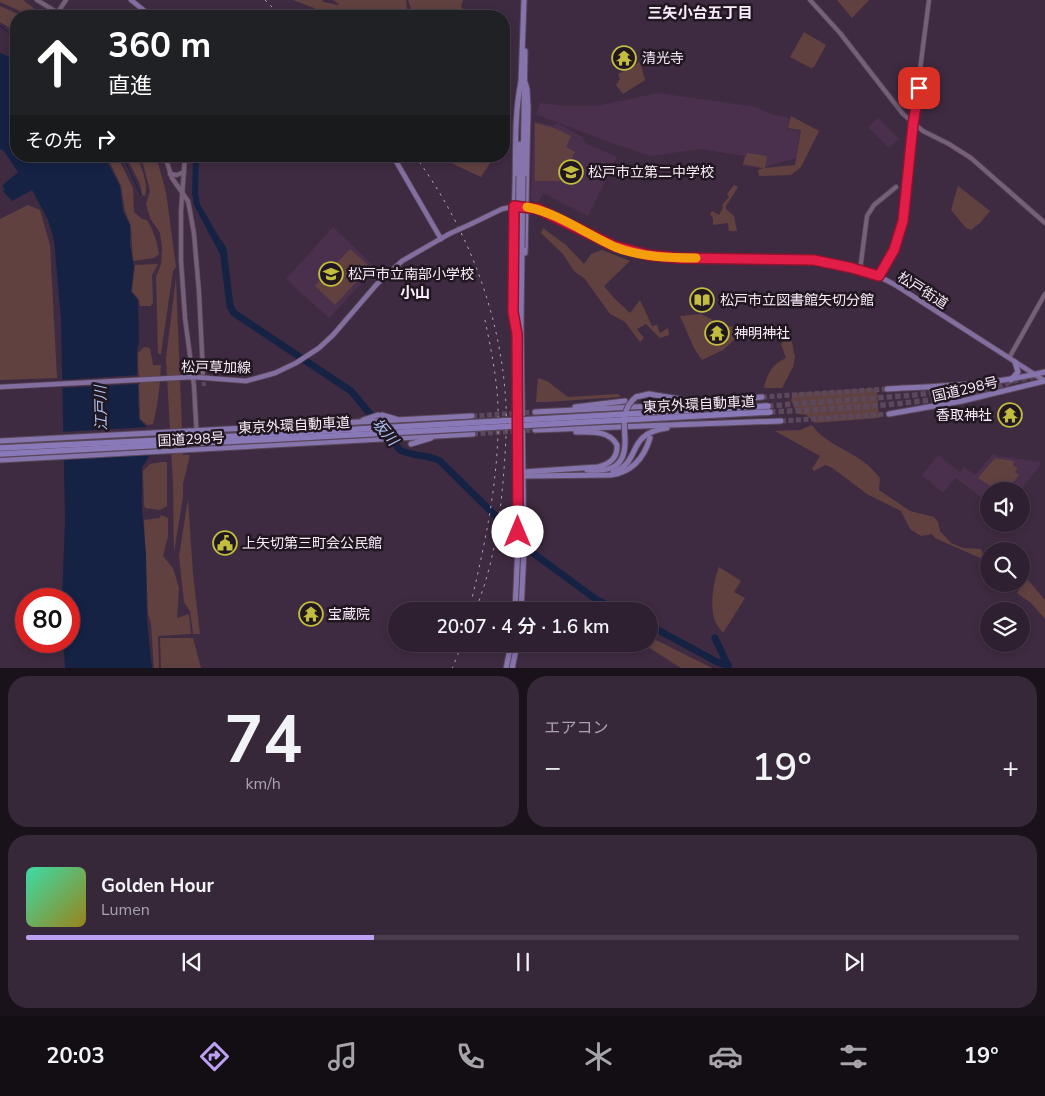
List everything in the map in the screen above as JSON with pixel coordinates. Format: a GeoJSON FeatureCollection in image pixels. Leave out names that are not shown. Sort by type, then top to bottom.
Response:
{"type":"FeatureCollection","features":[{"type":"Feature","properties":{"kind":"highway"},"geometry":{"type":"LineString","coordinates":[[516,602],[518,583],[517,334],[524,0]]}},
{"type":"Feature","properties":{"kind":"highway"},"geometry":{"type":"LineString","coordinates":[[521,326],[524,313],[526,207],[523,82]]}},
{"type":"Feature","properties":{"kind":"highway"},"geometry":{"type":"LineString","coordinates":[[517,334],[513,312],[514,206],[523,107]]}},
{"type":"Feature","properties":{"kind":"highway"},"geometry":{"type":"LineString","coordinates":[[520,248],[524,474],[524,550],[521,602]]}},
{"type":"Feature","properties":{"kind":"highway"},"geometry":{"type":"LineString","coordinates":[[1011,380],[1018,372],[1015,362]]}},
{"type":"Feature","properties":{"kind":"highway","name":"国道298号"},"geometry":{"type":"LineString","coordinates":[[887,389],[970,385],[1011,380],[1045,372]]}},
{"type":"Feature","properties":{"kind":"highway","name":"国道298号"},"geometry":{"type":"LineString","coordinates":[[889,414],[953,403],[1045,381]]}},
{"type":"Feature","properties":{"kind":"highway"},"geometry":{"type":"LineString","coordinates":[[566,469],[602,470],[614,467],[620,462],[624,455],[625,412],[629,403],[636,397],[649,394],[674,402]]}},
{"type":"Feature","properties":{"kind":"highway"},"geometry":{"type":"LineString","coordinates":[[535,412],[762,397]]}},
{"type":"Feature","properties":{"kind":"highway"},"geometry":{"type":"LineString","coordinates":[[548,411],[625,401]]}},
{"type":"Feature","properties":{"kind":"highway","name":"東京外環自動車道"},"geometry":{"type":"LineString","coordinates":[[0,448],[769,409],[0,454]]}},
{"type":"Feature","properties":{"kind":"highway"},"geometry":{"type":"LineString","coordinates":[[368,420],[380,415],[400,420]]}},
{"type":"Feature","properties":{"kind":"highway"},"geometry":{"type":"LineString","coordinates":[[368,420],[386,421],[472,416]]}},
{"type":"Feature","properties":{"kind":"highway","name":"国道298号"},"geometry":{"type":"LineString","coordinates":[[0,441],[292,426],[368,420]]}},
{"type":"Feature","properties":{"kind":"highway"},"geometry":{"type":"LineString","coordinates":[[534,430],[781,421]]}},
{"type":"Feature","properties":{"kind":"highway"},"geometry":{"type":"LineString","coordinates":[[606,474],[618,471],[626,464],[638,442],[646,434],[675,426]]}},
{"type":"Feature","properties":{"kind":"highway"},"geometry":{"type":"LineString","coordinates":[[524,474],[606,465],[615,457],[617,446],[612,438],[600,433],[552,430]]}},
{"type":"Feature","properties":{"kind":"highway","name":"国道298号"},"geometry":{"type":"LineString","coordinates":[[0,460],[473,434]]}},
{"type":"Feature","properties":{"kind":"highway"},"geometry":{"type":"LineString","coordinates":[[400,438],[409,444],[434,437]]}},
{"type":"Feature","properties":{"kind":"highway"},"geometry":{"type":"LineString","coordinates":[[518,474],[620,473],[635,465],[650,438]]}},
{"type":"Feature","properties":{"kind":"highway"},"geometry":{"type":"LineString","coordinates":[[506,668],[509,652]]}},
{"type":"Feature","properties":{"kind":"highway"},"geometry":{"type":"LineString","coordinates":[[512,668],[515,652]]}},
{"type":"Feature","properties":{"kind":"main road"},"geometry":{"type":"LineString","coordinates":[[131,0],[144,10]]}},
{"type":"Feature","properties":{"kind":"main road"},"geometry":{"type":"LineString","coordinates":[[396,162],[441,239]]}},
{"type":"Feature","properties":{"kind":"main road","name":"松戸街道"},"geometry":{"type":"LineString","coordinates":[[514,206],[543,211],[620,249],[648,255],[678,258],[803,259],[822,261],[879,276],[1045,381]]}},
{"type":"Feature","properties":{"kind":"main road","name":"松戸草加線"},"geometry":{"type":"LineString","coordinates":[[0,387],[182,377],[236,381],[253,380],[275,373],[300,361],[333,335],[393,269],[411,256],[450,234],[502,209],[514,206]]}},
{"type":"Feature","properties":{"kind":"street"},"geometry":{"type":"LineString","coordinates":[[38,0],[55,10]]}},
{"type":"Feature","properties":{"kind":"street"},"geometry":{"type":"LineString","coordinates":[[810,0],[840,33],[899,111],[913,124],[967,155],[1045,223]]}},
{"type":"Feature","properties":{"kind":"street"},"geometry":{"type":"LineString","coordinates":[[879,276],[894,250],[903,221],[929,0]]}},
{"type":"Feature","properties":{"kind":"street"},"geometry":{"type":"LineString","coordinates":[[167,162],[170,174],[188,202],[194,234],[203,373]]}},
{"type":"Feature","properties":{"kind":"street"},"geometry":{"type":"LineString","coordinates":[[185,162],[182,193],[182,270],[198,450]]}},
{"type":"Feature","properties":{"kind":"street"},"geometry":{"type":"LineString","coordinates":[[170,174],[176,175],[184,172]]}},
{"type":"Feature","properties":{"kind":"street"},"geometry":{"type":"LineString","coordinates":[[860,270],[867,216],[874,206],[896,188]]}},
{"type":"Feature","properties":{"kind":"street"},"geometry":{"type":"LineString","coordinates":[[1009,358],[1045,294]]}},
{"type":"Feature","properties":{"kind":"shaded area"},"geometry":{"type":"Polygon","coordinates":[[[0,0],[23,0],[36,10],[18,10],[0,2],[0,0]]]}},
{"type":"Feature","properties":{"kind":"shaded area"},"geometry":{"type":"Polygon","coordinates":[[[293,0],[322,0],[323,2],[338,5],[333,0],[406,0],[407,9],[318,10],[293,0]]]}},
{"type":"Feature","properties":{"kind":"shaded area"},"geometry":{"type":"Polygon","coordinates":[[[408,0],[463,0],[461,6],[463,10],[411,9],[408,0]]]}},
{"type":"Feature","properties":{"kind":"shaded area"},"geometry":{"type":"Polygon","coordinates":[[[837,0],[869,0],[852,18],[837,0]]]}},
{"type":"Feature","properties":{"kind":"shaded area"},"geometry":{"type":"Polygon","coordinates":[[[0,6],[10,11],[10,28],[0,22],[0,6]]]}},
{"type":"Feature","properties":{"kind":"shaded area"},"geometry":{"type":"Polygon","coordinates":[[[804,32],[826,45],[814,67],[811,68],[790,57],[804,32]]]}},
{"type":"Feature","properties":{"kind":"shaded area"},"geometry":{"type":"Polygon","coordinates":[[[640,62],[645,80],[623,94],[616,85],[620,79],[618,74],[640,62]]]}},
{"type":"Feature","properties":{"kind":"shaded area"},"geometry":{"type":"Polygon","coordinates":[[[658,93],[756,107],[774,115],[787,117],[789,119],[787,129],[800,131],[796,158],[761,168],[743,166],[744,156],[700,149],[651,156],[536,114],[540,103],[566,106],[596,106],[658,93]]]}},
{"type":"Feature","properties":{"kind":"shaded area"},"geometry":{"type":"Polygon","coordinates":[[[791,116],[819,131],[801,167],[791,175],[759,176],[758,170],[764,168],[743,164],[747,153],[767,156],[765,168],[795,165],[801,130],[788,128],[791,116]]]}},
{"type":"Feature","properties":{"kind":"shaded area"},"geometry":{"type":"Polygon","coordinates":[[[878,118],[899,139],[889,148],[868,127],[878,118]]]}},
{"type":"Feature","properties":{"kind":"shaded area","name":"松戸市立第二中学校"},"geometry":{"type":"Polygon","coordinates":[[[534,121],[554,126],[557,123],[582,137],[585,143],[617,157],[588,216],[543,193],[538,203],[532,200],[534,121]]]}},
{"type":"Feature","properties":{"kind":"shaded area"},"geometry":{"type":"Polygon","coordinates":[[[535,123],[554,128],[571,136],[566,147],[575,152],[560,181],[535,181],[535,123]]]}},
{"type":"Feature","properties":{"kind":"shaded area"},"geometry":{"type":"Polygon","coordinates":[[[110,162],[120,162],[133,188],[134,212],[142,219],[147,220],[156,241],[159,254],[154,258],[133,261],[131,226],[125,211],[121,186],[110,162]]]}},
{"type":"Feature","properties":{"kind":"shaded area"},"geometry":{"type":"Polygon","coordinates":[[[129,162],[139,162],[145,181],[145,196],[142,195],[140,184],[129,162]]]}},
{"type":"Feature","properties":{"kind":"shaded area"},"geometry":{"type":"Polygon","coordinates":[[[143,162],[158,162],[166,192],[176,267],[173,271],[161,354],[158,354],[156,277],[161,264],[162,248],[160,233],[150,218],[146,204],[150,191],[143,162]]]}},
{"type":"Feature","properties":{"kind":"shaded area"},"geometry":{"type":"Polygon","coordinates":[[[449,162],[491,162],[481,177],[449,162]]]}},
{"type":"Feature","properties":{"kind":"shaded area"},"geometry":{"type":"Polygon","coordinates":[[[734,185],[738,187],[726,209],[734,216],[737,231],[729,231],[728,223],[713,225],[713,218],[710,214],[712,211],[719,215],[723,208],[722,205],[729,197],[727,194],[734,185]]]}},
{"type":"Feature","properties":{"kind":"shaded area"},"geometry":{"type":"Polygon","coordinates":[[[958,186],[990,211],[971,230],[966,228],[951,210],[958,186]]]}},
{"type":"Feature","properties":{"kind":"shaded area"},"geometry":{"type":"Polygon","coordinates":[[[28,205],[40,210],[50,245],[57,378],[0,380],[0,219],[28,205]]]}},
{"type":"Feature","properties":{"kind":"shaded area","name":"松戸市立南部小学校"},"geometry":{"type":"Polygon","coordinates":[[[333,227],[376,268],[329,318],[286,279],[333,227]]]}},
{"type":"Feature","properties":{"kind":"shaded area"},"geometry":{"type":"Polygon","coordinates":[[[543,228],[566,245],[584,264],[591,254],[602,250],[630,261],[604,286],[630,313],[640,300],[652,326],[657,325],[660,333],[668,328],[669,335],[660,338],[646,324],[637,329],[644,338],[640,342],[625,322],[610,314],[585,279],[574,271],[563,254],[541,233],[543,228]]]}},
{"type":"Feature","properties":{"kind":"shaded area"},"geometry":{"type":"Polygon","coordinates":[[[350,249],[370,267],[335,305],[315,286],[350,249]]]}},
{"type":"Feature","properties":{"kind":"shaded area"},"geometry":{"type":"Polygon","coordinates":[[[158,264],[152,275],[153,303],[150,306],[140,306],[139,300],[132,291],[135,265],[158,264]]]}},
{"type":"Feature","properties":{"kind":"shaded area"},"geometry":{"type":"Polygon","coordinates":[[[176,278],[183,455],[190,455],[183,484],[183,497],[174,552],[173,484],[166,358],[176,278]]]}},
{"type":"Feature","properties":{"kind":"shaded area"},"geometry":{"type":"Polygon","coordinates":[[[701,314],[725,326],[747,328],[723,350],[702,360],[694,348],[680,316],[701,314]]]}},
{"type":"Feature","properties":{"kind":"shaded area"},"geometry":{"type":"Polygon","coordinates":[[[790,333],[795,357],[793,367],[782,388],[764,388],[771,370],[777,363],[786,358],[781,344],[790,333]]]}},
{"type":"Feature","properties":{"kind":"shaded area"},"geometry":{"type":"Polygon","coordinates":[[[144,347],[150,348],[153,365],[161,365],[155,417],[153,424],[148,425],[140,419],[138,353],[144,347]]]}},
{"type":"Feature","properties":{"kind":"shaded area"},"geometry":{"type":"Polygon","coordinates":[[[538,378],[547,381],[568,397],[618,394],[621,397],[536,402],[538,378]]]}},
{"type":"Feature","properties":{"kind":"shaded area"},"geometry":{"type":"Polygon","coordinates":[[[877,388],[879,418],[815,423],[806,415],[797,414],[791,400],[794,393],[877,388]]]}},
{"type":"Feature","properties":{"kind":"shaded area"},"geometry":{"type":"Polygon","coordinates":[[[812,425],[826,439],[871,468],[880,478],[879,490],[910,511],[934,517],[938,522],[940,531],[951,543],[963,548],[980,549],[980,558],[935,538],[932,534],[921,536],[910,529],[901,511],[867,494],[831,467],[825,465],[814,471],[812,469],[820,456],[775,431],[800,430],[812,425]]]}},
{"type":"Feature","properties":{"kind":"shaded area"},"geometry":{"type":"Polygon","coordinates":[[[994,453],[998,456],[1040,462],[1041,464],[1027,482],[980,482],[980,497],[955,478],[943,493],[922,475],[938,455],[960,472],[964,467],[975,475],[994,453]]]}},
{"type":"Feature","properties":{"kind":"shaded area"},"geometry":{"type":"Polygon","coordinates":[[[995,458],[1014,461],[1013,466],[1018,468],[1015,472],[1019,475],[1013,482],[984,482],[978,478],[995,458]]]}},
{"type":"Feature","properties":{"kind":"shaded area"},"geometry":{"type":"Polygon","coordinates":[[[166,462],[167,464],[167,506],[160,510],[145,508],[143,471],[150,464],[166,462]]]}},
{"type":"Feature","properties":{"kind":"shaded area"},"geometry":{"type":"Polygon","coordinates":[[[188,499],[193,574],[200,634],[193,634],[190,611],[184,602],[179,556],[188,499]]]}},
{"type":"Feature","properties":{"kind":"shaded area"},"geometry":{"type":"Polygon","coordinates":[[[161,515],[168,518],[168,536],[163,556],[173,568],[179,588],[177,618],[189,614],[191,634],[158,636],[159,668],[154,668],[151,624],[148,613],[144,520],[160,518],[161,515]]]}},
{"type":"Feature","properties":{"kind":"shaded area"},"geometry":{"type":"Polygon","coordinates":[[[719,567],[741,581],[734,592],[745,598],[723,633],[716,623],[712,603],[719,567]]]}},
{"type":"Feature","properties":{"kind":"shaded area"},"geometry":{"type":"Polygon","coordinates":[[[1031,583],[1045,600],[1045,619],[1030,602],[1017,593],[1030,592],[1031,583]]]}},
{"type":"Feature","properties":{"kind":"shaded area"},"geometry":{"type":"Polygon","coordinates":[[[160,638],[193,638],[201,668],[161,668],[160,638]]]}},
{"type":"Feature","properties":{"kind":"shaded area"},"geometry":{"type":"Polygon","coordinates":[[[658,641],[712,668],[681,668],[656,652],[658,652],[658,641]]]}},
{"type":"Feature","properties":{"kind":"water"},"geometry":{"type":"Polygon","coordinates":[[[0,53],[10,57],[10,160],[4,151],[0,149],[0,53]]]}},
{"type":"Feature","properties":{"kind":"water","name":"江戸川"},"geometry":{"type":"Polygon","coordinates":[[[11,162],[107,162],[120,186],[123,211],[130,225],[130,246],[134,266],[131,292],[138,300],[139,342],[137,367],[139,419],[146,426],[149,457],[142,467],[142,508],[146,555],[147,621],[152,668],[65,668],[64,653],[80,653],[80,588],[62,588],[65,520],[61,320],[54,240],[48,220],[32,190],[12,201],[3,191],[5,189],[2,186],[18,172],[11,162]]]}},
{"type":"Feature","properties":{"kind":"water"},"geometry":{"type":"Polygon","coordinates":[[[193,162],[199,162],[198,192],[200,204],[225,248],[220,254],[194,205],[192,194],[193,162]]]}},
{"type":"Feature","properties":{"kind":"pier"},"geometry":{"type":"Polygon","coordinates":[[[139,375],[140,384],[59,388],[59,380],[139,375]]]}},
{"type":"Feature","properties":{"kind":"pier"},"geometry":{"type":"Polygon","coordinates":[[[148,427],[149,437],[60,442],[60,432],[148,427]]]}},
{"type":"Feature","properties":{"kind":"waterway"},"geometry":{"type":"LineString","coordinates":[[0,25],[10,34]]}},
{"type":"Feature","properties":{"kind":"waterway"},"geometry":{"type":"LineString","coordinates":[[126,162],[141,195]]}},
{"type":"Feature","properties":{"kind":"waterway","name":"坂川"},"geometry":{"type":"LineString","coordinates":[[219,243],[223,249],[230,306],[234,313],[351,391],[400,450],[440,461],[516,536],[522,545],[601,602]]}},
{"type":"Feature","properties":{"kind":"waterway","name":"坂川"},"geometry":{"type":"LineString","coordinates":[[658,630],[717,662],[728,665]]}},
{"type":"Feature","properties":{"kind":"waterway"},"geometry":{"type":"LineString","coordinates":[[715,638],[728,666]]}},
{"type":"Feature","properties":{"kind":"tunnel"},"geometry":{"type":"LineString","coordinates":[[203,376],[204,386]]}},
{"type":"Feature","properties":{"kind":"tunnel"},"geometry":{"type":"LineString","coordinates":[[768,406],[915,395],[991,386],[1036,376]]}},
{"type":"Feature","properties":{"kind":"tunnel"},"geometry":{"type":"LineString","coordinates":[[770,412],[860,407],[950,398],[1009,387]]}},
{"type":"Feature","properties":{"kind":"tunnel"},"geometry":{"type":"LineString","coordinates":[[762,397],[887,389]]}},
{"type":"Feature","properties":{"kind":"tunnel"},"geometry":{"type":"LineString","coordinates":[[472,416],[535,412]]}},
{"type":"Feature","properties":{"kind":"tunnel"},"geometry":{"type":"LineString","coordinates":[[781,421],[889,414]]}},
{"type":"Feature","properties":{"kind":"tunnel"},"geometry":{"type":"LineString","coordinates":[[473,434],[535,430]]}},
{"type":"Feature","properties":{"kind":"railway"},"geometry":{"type":"LineString","coordinates":[[265,0],[275,10]]}},
{"type":"Feature","properties":{"kind":"railway"},"geometry":{"type":"LineString","coordinates":[[419,162],[451,213],[479,275],[498,340],[503,373],[506,425],[501,499],[497,532],[490,564],[478,602]]}},
{"type":"Feature","properties":{"kind":"railway"},"geometry":{"type":"LineString","coordinates":[[471,602],[481,561],[497,459],[498,407],[485,320]]}},
{"type":"Feature","properties":{"kind":"railway"},"geometry":{"type":"LineString","coordinates":[[452,668],[459,652]]}},
{"type":"Feature","properties":{"kind":"slow traffic"},"geometry":{"type":"LineString","coordinates":[[527,207],[543,211],[620,249],[662,257],[696,258]]}},
{"type":"Feature","properties":{"kind":"place","name":"清光寺"},"geometry":{"type":"Point","coordinates":[624,58]}},
{"type":"Feature","properties":{"kind":"place","name":"松戸市立第二中学校"},"geometry":{"type":"Point","coordinates":[571,172]}},
{"type":"Feature","properties":{"kind":"place","name":"松戸市立南部小学校"},"geometry":{"type":"Point","coordinates":[331,274]}},
{"type":"Feature","properties":{"kind":"place","name":"松戸市立図書館矢切分館"},"geometry":{"type":"Point","coordinates":[702,300]}},
{"type":"Feature","properties":{"kind":"place","name":"神明神社"},"geometry":{"type":"Point","coordinates":[717,333]}},
{"type":"Feature","properties":{"kind":"place","name":"香取神社"},"geometry":{"type":"Point","coordinates":[1010,415]}},
{"type":"Feature","properties":{"kind":"place","name":"上矢切第三町会公民館"},"geometry":{"type":"Point","coordinates":[225,543]}},
{"type":"Feature","properties":{"kind":"place","name":"宝蔵院"},"geometry":{"type":"Point","coordinates":[311,614]}},
{"type":"Feature","properties":{"kind":"district","name":"三矢小台五丁目"},"geometry":{"type":"Point","coordinates":[700,13]}},
{"type":"Feature","properties":{"kind":"district","name":"小山"},"geometry":{"type":"Point","coordinates":[415,293]}},
{"type":"Feature","properties":{"kind":"route"},"geometry":{"type":"LineString","coordinates":[[518,532],[517,334],[514,326],[512,271],[514,206],[538,209],[620,249],[648,255],[678,258],[793,258],[822,261],[879,276],[894,250],[903,221],[913,124],[919,88]]}}]}
